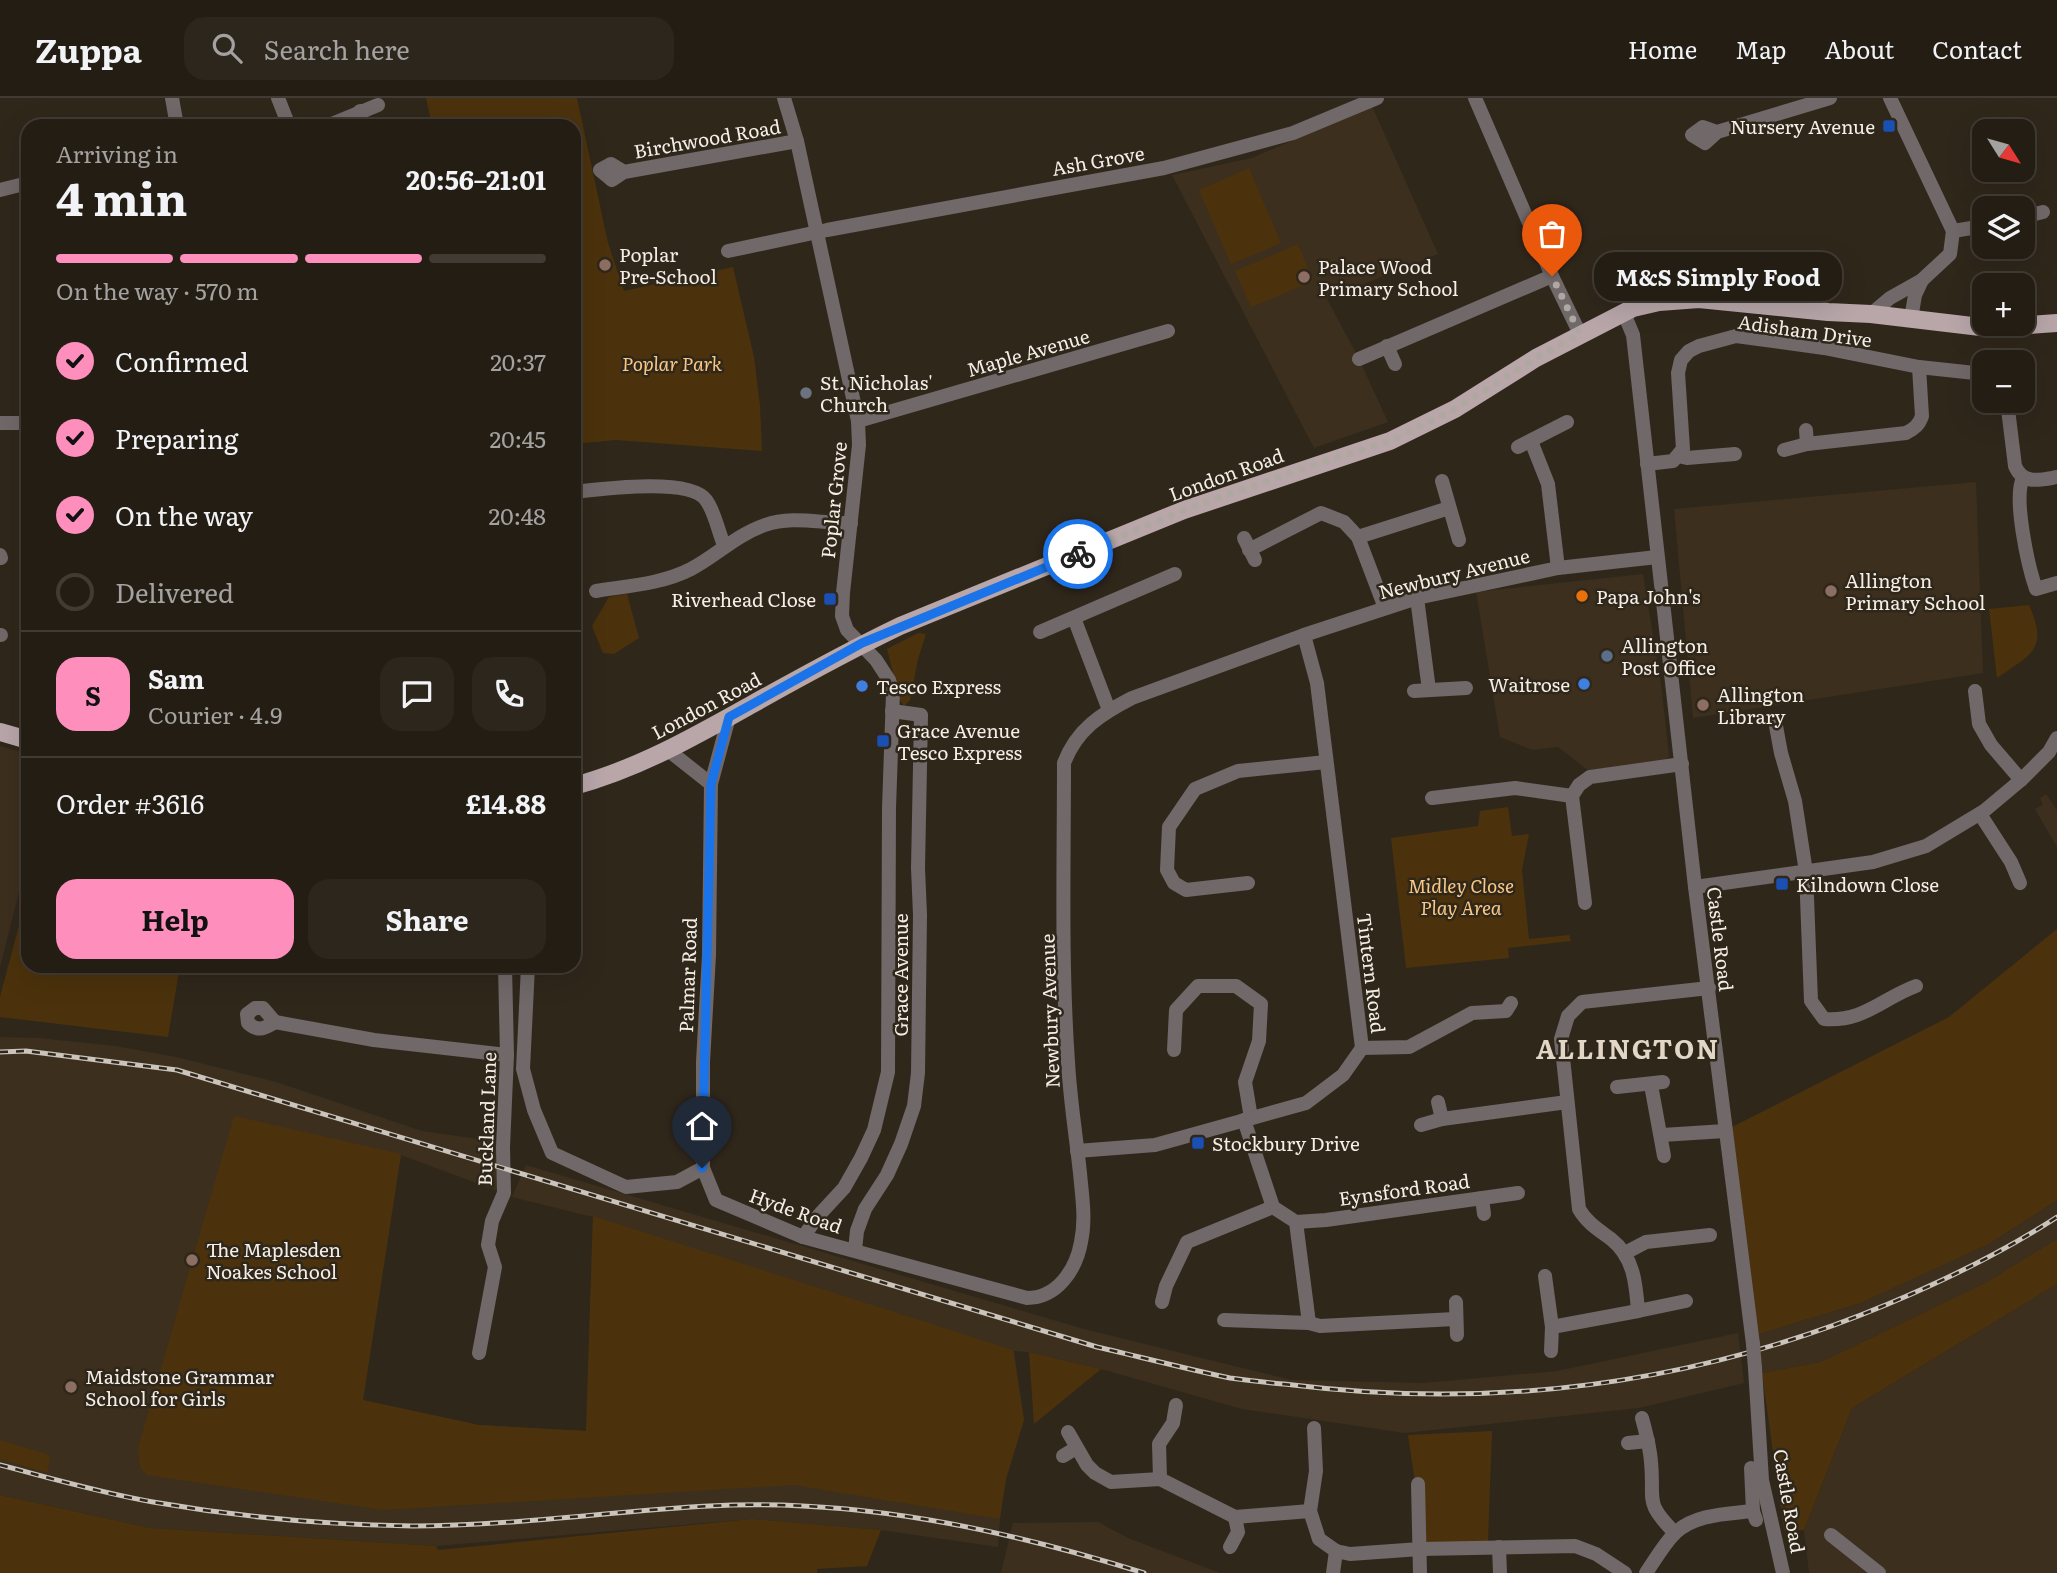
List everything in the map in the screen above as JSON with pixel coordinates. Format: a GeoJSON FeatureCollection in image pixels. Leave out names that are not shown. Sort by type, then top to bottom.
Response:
{"type":"FeatureCollection","features":[{"type":"Feature","properties":{"kind":"main road","name":"London Road"},"geometry":{"type":"LineString","coordinates":[[581,784],[612,776],[668,750],[862,643],[1184,510],[1390,441],[1455,409],[1536,358],[1623,311],[1659,302],[1699,299],[1871,314],[1989,328],[2057,323]]}},
{"type":"Feature","properties":{"kind":"main road"},"geometry":{"type":"LineString","coordinates":[[0,732],[21,738]]}},
{"type":"Feature","properties":{"kind":"street"},"geometry":{"type":"LineString","coordinates":[[172,98],[176,119]]}},
{"type":"Feature","properties":{"kind":"street"},"geometry":{"type":"LineString","coordinates":[[278,98],[286,119]]}},
{"type":"Feature","properties":{"kind":"street","name":"Poplar Grove"},"geometry":{"type":"LineString","coordinates":[[784,98],[818,232],[858,421],[859,445],[842,616],[847,630],[862,643]]}},
{"type":"Feature","properties":{"kind":"street","name":"Ash Grove"},"geometry":{"type":"LineString","coordinates":[[818,232],[1164,168],[1293,133],[1377,98]]}},
{"type":"Feature","properties":{"kind":"street"},"geometry":{"type":"LineString","coordinates":[[1475,98],[1580,334]]}},
{"type":"Feature","properties":{"kind":"street"},"geometry":{"type":"LineString","coordinates":[[1717,132],[1830,98]]}},
{"type":"Feature","properties":{"kind":"street"},"geometry":{"type":"LineString","coordinates":[[1871,314],[1890,298],[1922,280],[1950,254],[1953,231],[1890,98]]}},
{"type":"Feature","properties":{"kind":"street"},"geometry":{"type":"LineString","coordinates":[[361,119],[377,105]]}},
{"type":"Feature","properties":{"kind":"street","name":"Birchwood Road"},"geometry":{"type":"LineString","coordinates":[[624,173],[797,141]]}},
{"type":"Feature","properties":{"kind":"street"},"geometry":{"type":"LineString","coordinates":[[0,190],[21,185]]}},
{"type":"Feature","properties":{"kind":"street"},"geometry":{"type":"LineString","coordinates":[[2035,214],[2043,212]]}},
{"type":"Feature","properties":{"kind":"street"},"geometry":{"type":"LineString","coordinates":[[1953,231],[1972,228]]}},
{"type":"Feature","properties":{"kind":"street"},"geometry":{"type":"LineString","coordinates":[[729,251],[818,232]]}},
{"type":"Feature","properties":{"kind":"street"},"geometry":{"type":"LineString","coordinates":[[1359,359],[1552,276]]}},
{"type":"Feature","properties":{"kind":"street"},"geometry":{"type":"LineString","coordinates":[[1911,320],[1915,295],[1922,280]]}},
{"type":"Feature","properties":{"kind":"street","name":"Castle Road"},"geometry":{"type":"LineString","coordinates":[[1623,311],[1633,335],[1695,887],[1753,1344],[1762,1480],[1783,1573]]}},
{"type":"Feature","properties":{"kind":"street","name":"Maple Avenue"},"geometry":{"type":"LineString","coordinates":[[858,421],[1168,331]]}},
{"type":"Feature","properties":{"kind":"street","name":"Adisham Drive"},"geometry":{"type":"LineString","coordinates":[[1678,456],[1683,449],[1683,440],[1678,373],[1681,360],[1689,351],[1699,346],[1736,336],[1824,348],[1919,367],[1972,373]]}},
{"type":"Feature","properties":{"kind":"street"},"geometry":{"type":"LineString","coordinates":[[1387,346],[1395,364]]}},
{"type":"Feature","properties":{"kind":"street"},"geometry":{"type":"LineString","coordinates":[[1784,450],[1806,437],[1906,433],[1913,429],[1922,416],[1919,367]]}},
{"type":"Feature","properties":{"kind":"street"},"geometry":{"type":"LineString","coordinates":[[2008,413],[2015,466],[2023,478],[2035,481],[2057,478]]}},
{"type":"Feature","properties":{"kind":"street"},"geometry":{"type":"LineString","coordinates":[[1558,568],[1548,484],[1525,444],[1567,422]]}},
{"type":"Feature","properties":{"kind":"street"},"geometry":{"type":"LineString","coordinates":[[0,423],[21,423]]}},
{"type":"Feature","properties":{"kind":"street"},"geometry":{"type":"LineString","coordinates":[[1647,464],[1673,461],[1678,456],[1687,458],[1735,454]]}},
{"type":"Feature","properties":{"kind":"street"},"geometry":{"type":"LineString","coordinates":[[2023,478],[2018,493],[2028,562],[2036,589],[2057,583]]}},
{"type":"Feature","properties":{"kind":"street"},"geometry":{"type":"LineString","coordinates":[[1442,481],[1459,540]]}},
{"type":"Feature","properties":{"kind":"street"},"geometry":{"type":"LineString","coordinates":[[581,491],[620,487],[676,488],[698,492],[706,500],[724,545]]}},
{"type":"Feature","properties":{"kind":"street"},"geometry":{"type":"LineString","coordinates":[[1358,537],[1449,508]]}},
{"type":"Feature","properties":{"kind":"street"},"geometry":{"type":"LineString","coordinates":[[1249,549],[1321,513],[1345,522],[1358,537],[1385,608]]}},
{"type":"Feature","properties":{"kind":"street"},"geometry":{"type":"LineString","coordinates":[[596,590],[656,582],[690,569],[724,545],[766,525],[800,519],[850,523]]}},
{"type":"Feature","properties":{"kind":"street","name":"Newbury Avenue"},"geometry":{"type":"LineString","coordinates":[[1027,1298],[1051,1293],[1062,1283],[1077,1258],[1084,1226],[1068,1064],[1064,989],[1064,762],[1081,732],[1109,710],[1132,698],[1304,635],[1417,598],[1558,568],[1657,557]]}},
{"type":"Feature","properties":{"kind":"street"},"geometry":{"type":"LineString","coordinates":[[1040,632],[1175,574]]}},
{"type":"Feature","properties":{"kind":"street"},"geometry":{"type":"LineString","coordinates":[[1417,598],[1421,691],[1466,688]]}},
{"type":"Feature","properties":{"kind":"street"},"geometry":{"type":"LineString","coordinates":[[1074,618],[1109,710]]}},
{"type":"Feature","properties":{"kind":"street","name":"Tintern Road"},"geometry":{"type":"LineString","coordinates":[[1077,1151],[1155,1144],[1306,1103],[1343,1075],[1362,1048],[1317,683],[1304,635]]}},
{"type":"Feature","properties":{"kind":"street","name":"Grace Avenue"},"geometry":{"type":"LineString","coordinates":[[803,1237],[844,1188],[861,1158],[874,1130],[888,1072],[889,808],[893,694],[889,680],[862,643]]}},
{"type":"Feature","properties":{"kind":"street"},"geometry":{"type":"LineString","coordinates":[[1975,691],[1979,724],[1991,745],[2021,780]]}},
{"type":"Feature","properties":{"kind":"street","name":"Grace Avenue"},"geometry":{"type":"LineString","coordinates":[[855,1250],[865,1209],[887,1175],[901,1144],[914,1106],[918,1073],[920,715],[892,711]]}},
{"type":"Feature","properties":{"kind":"street","name":"Palmar Road"},"geometry":{"type":"LineString","coordinates":[[702,1168],[711,784],[729,717]]}},
{"type":"Feature","properties":{"kind":"street"},"geometry":{"type":"LineString","coordinates":[[1776,726],[1795,801],[1806,872],[1811,1001],[1824,1019],[1840,1020],[1858,1017],[1900,992],[1916,986]]}},
{"type":"Feature","properties":{"kind":"street"},"geometry":{"type":"LineString","coordinates":[[1695,887],[1873,862],[1926,846],[1980,814],[2053,754],[2057,738]]}},
{"type":"Feature","properties":{"kind":"street"},"geometry":{"type":"LineString","coordinates":[[668,750],[711,784]]}},
{"type":"Feature","properties":{"kind":"street"},"geometry":{"type":"LineString","coordinates":[[1249,883],[1186,890],[1174,883],[1167,870],[1169,827],[1195,789],[1237,771],[1326,762]]}},
{"type":"Feature","properties":{"kind":"street"},"geometry":{"type":"LineString","coordinates":[[1585,903],[1572,796],[1579,785],[1590,778],[1682,764]]}},
{"type":"Feature","properties":{"kind":"street"},"geometry":{"type":"LineString","coordinates":[[1432,798],[1515,788],[1572,796]]}},
{"type":"Feature","properties":{"kind":"street"},"geometry":{"type":"LineString","coordinates":[[1980,814],[2011,862],[2020,883]]}},
{"type":"Feature","properties":{"kind":"street","name":"Buckland Lane"},"geometry":{"type":"LineString","coordinates":[[479,1353],[495,1267],[488,1245],[492,1221],[504,1193],[507,1055],[505,973]]}},
{"type":"Feature","properties":{"kind":"street","name":"Buckland Lane"},"geometry":{"type":"LineString","coordinates":[[528,973],[523,1069],[534,1110],[552,1153],[626,1187],[677,1182],[702,1168]]}},
{"type":"Feature","properties":{"kind":"street"},"geometry":{"type":"LineString","coordinates":[[1174,1050],[1176,1010],[1198,986],[1236,986],[1261,1004],[1259,1041],[1245,1082],[1248,1119],[1273,1207],[1296,1222],[1309,1323]]}},
{"type":"Feature","properties":{"kind":"street"},"geometry":{"type":"LineString","coordinates":[[1638,1311],[1636,1280],[1625,1253],[1584,1219],[1579,1209],[1579,1168],[1567,1102],[1561,1039],[1568,1016],[1582,1002],[1709,988]]}},
{"type":"Feature","properties":{"kind":"street"},"geometry":{"type":"LineString","coordinates":[[1362,1048],[1409,1046],[1472,1013],[1506,1011],[1511,1003]]}},
{"type":"Feature","properties":{"kind":"street"},"geometry":{"type":"LineString","coordinates":[[275,1022],[374,1041],[507,1055]]}},
{"type":"Feature","properties":{"kind":"street"},"geometry":{"type":"LineString","coordinates":[[1617,1087],[1657,1084],[1664,1156]]}},
{"type":"Feature","properties":{"kind":"street"},"geometry":{"type":"LineString","coordinates":[[1438,1102],[1442,1119]]}},
{"type":"Feature","properties":{"kind":"street"},"geometry":{"type":"LineString","coordinates":[[1421,1125],[1442,1119],[1567,1102]]}},
{"type":"Feature","properties":{"kind":"street"},"geometry":{"type":"LineString","coordinates":[[1662,1135],[1725,1131]]}},
{"type":"Feature","properties":{"kind":"street","name":"Hyde Road"},"geometry":{"type":"LineString","coordinates":[[702,1168],[716,1200],[803,1237],[1027,1298]]}},
{"type":"Feature","properties":{"kind":"street","name":"Eynsford Road"},"geometry":{"type":"LineString","coordinates":[[1296,1222],[1518,1192]]}},
{"type":"Feature","properties":{"kind":"street"},"geometry":{"type":"LineString","coordinates":[[1482,1198],[1484,1213]]}},
{"type":"Feature","properties":{"kind":"street"},"geometry":{"type":"LineString","coordinates":[[1162,1302],[1172,1288],[1187,1242],[1273,1207]]}},
{"type":"Feature","properties":{"kind":"street"},"geometry":{"type":"LineString","coordinates":[[1625,1253],[1646,1242],[1710,1236]]}},
{"type":"Feature","properties":{"kind":"street"},"geometry":{"type":"LineString","coordinates":[[1545,1276],[1552,1327],[1551,1351]]}},
{"type":"Feature","properties":{"kind":"street"},"geometry":{"type":"LineString","coordinates":[[1552,1327],[1686,1301]]}},
{"type":"Feature","properties":{"kind":"street"},"geometry":{"type":"LineString","coordinates":[[1456,1303],[1457,1335]]}},
{"type":"Feature","properties":{"kind":"street"},"geometry":{"type":"LineString","coordinates":[[1224,1320],[1309,1323],[1320,1326],[1455,1319]]}},
{"type":"Feature","properties":{"kind":"street"},"geometry":{"type":"LineString","coordinates":[[1160,1479],[1159,1444],[1173,1423],[1176,1405]]}},
{"type":"Feature","properties":{"kind":"street"},"geometry":{"type":"LineString","coordinates":[[1642,1418],[1652,1466],[1650,1493],[1655,1510],[1675,1533]]}},
{"type":"Feature","properties":{"kind":"street"},"geometry":{"type":"LineString","coordinates":[[1313,1427],[1316,1471],[1310,1511],[1319,1539],[1336,1551],[1350,1554],[1420,1549],[1575,1546],[1596,1554],[1625,1573]]}},
{"type":"Feature","properties":{"kind":"street"},"geometry":{"type":"LineString","coordinates":[[1068,1432],[1070,1452],[1095,1473],[1111,1482],[1160,1479],[1236,1517],[1310,1511]]}},
{"type":"Feature","properties":{"kind":"street"},"geometry":{"type":"LineString","coordinates":[[1628,1443],[1648,1441]]}},
{"type":"Feature","properties":{"kind":"street"},"geometry":{"type":"LineString","coordinates":[[1646,1573],[1675,1533],[1702,1518],[1754,1516],[1751,1468]]}},
{"type":"Feature","properties":{"kind":"street"},"geometry":{"type":"LineString","coordinates":[[1418,1484],[1420,1573]]}},
{"type":"Feature","properties":{"kind":"street"},"geometry":{"type":"LineString","coordinates":[[1229,1547],[1238,1532],[1236,1517]]}},
{"type":"Feature","properties":{"kind":"street"},"geometry":{"type":"LineString","coordinates":[[1831,1535],[1879,1573]]}},
{"type":"Feature","properties":{"kind":"street"},"geometry":{"type":"LineString","coordinates":[[1499,1547],[1500,1573]]}},
{"type":"Feature","properties":{"kind":"street"},"geometry":{"type":"LineString","coordinates":[[1332,1573],[1336,1551]]}},
{"type":"Feature","properties":{"kind":"shaded area","name":"Palace Wood Primary School"},"geometry":{"type":"Polygon","coordinates":[[[1372,106],[1438,254],[1327,299],[1388,422],[1314,448],[1172,175],[1252,158],[1372,106]]]}},
{"type":"Feature","properties":{"kind":"shaded area","name":"Allington Primary School"},"geometry":{"type":"Polygon","coordinates":[[[1976,482],[1983,673],[1693,718],[1674,509],[1976,482]]]}},
{"type":"Feature","properties":{"kind":"shaded area"},"geometry":{"type":"Polygon","coordinates":[[[1643,574],[1661,684],[1669,756],[1665,761],[1588,770],[1558,747],[1532,750],[1500,737],[1476,592],[1643,574]]]}},
{"type":"Feature","properties":{"kind":"shaded area"},"geometry":{"type":"Polygon","coordinates":[[[0,746],[21,752],[21,884],[0,967],[0,746]]]}},
{"type":"Feature","properties":{"kind":"shaded area"},"geometry":{"type":"Polygon","coordinates":[[[2046,794],[2057,810],[2057,847],[2035,809],[2043,805],[2040,798],[2046,794]]]}},
{"type":"Feature","properties":{"kind":"shaded area","name":"The Maplesden Noakes School"},"geometry":{"type":"Polygon","coordinates":[[[0,1037],[116,1046],[176,1057],[276,1082],[422,1131],[499,1142],[498,1191],[401,1155],[363,1400],[478,1425],[586,1431],[593,1217],[512,1197],[526,1165],[1084,1329],[1291,1380],[1424,1383],[1557,1371],[1738,1333],[1744,1383],[1639,1408],[1405,1433],[1242,1409],[1101,1369],[1014,1351],[1024,1420],[868,1488],[1000,1519],[998,1547],[881,1530],[752,1519],[436,1546],[150,1528],[0,1495],[0,1037]]]}},
{"type":"Feature","properties":{"kind":"shaded area"},"geometry":{"type":"Polygon","coordinates":[[[2057,1200],[2057,1239],[1985,1283],[1821,1362],[1762,1373],[1759,1334],[1861,1303],[1989,1244],[2057,1200]]]}},
{"type":"Feature","properties":{"kind":"shaded area"},"geometry":{"type":"Polygon","coordinates":[[[2057,1284],[2057,1573],[1809,1573],[1804,1530],[1852,1408],[2057,1284]]]}},
{"type":"Feature","properties":{"kind":"shaded area"},"geometry":{"type":"Polygon","coordinates":[[[1098,1522],[1128,1538],[1220,1573],[1001,1573],[1013,1523],[1098,1522]]]}},
{"type":"Feature","properties":{"kind":"green space","name":"Poplar Park"},"geometry":{"type":"Polygon","coordinates":[[[426,98],[577,98],[608,243],[624,291],[733,267],[754,357],[762,451],[616,440],[581,443],[581,119],[430,119],[426,98]]]}},
{"type":"Feature","properties":{"kind":"green space"},"geometry":{"type":"Polygon","coordinates":[[[1249,168],[1281,243],[1231,264],[1199,190],[1249,168]]]}},
{"type":"Feature","properties":{"kind":"green space"},"geometry":{"type":"Polygon","coordinates":[[[1298,244],[1313,281],[1251,307],[1235,271],[1298,244]]]}},
{"type":"Feature","properties":{"kind":"green space"},"geometry":{"type":"Polygon","coordinates":[[[627,594],[639,638],[614,654],[603,653],[592,626],[609,597],[627,594]]]}},
{"type":"Feature","properties":{"kind":"green space"},"geometry":{"type":"Polygon","coordinates":[[[2029,605],[2035,620],[2037,642],[2027,656],[1997,678],[1989,609],[2029,605]]]}},
{"type":"Feature","properties":{"kind":"green space"},"geometry":{"type":"Polygon","coordinates":[[[918,633],[926,634],[910,700],[904,706],[900,700],[887,649],[918,633]]]}},
{"type":"Feature","properties":{"kind":"green space","name":"Midley Close Play Area"},"geometry":{"type":"Polygon","coordinates":[[[1508,807],[1512,836],[1529,834],[1522,870],[1529,939],[1569,935],[1571,941],[1508,948],[1509,958],[1406,968],[1391,838],[1478,826],[1480,811],[1508,807]]]}},
{"type":"Feature","properties":{"kind":"green space"},"geometry":{"type":"Polygon","coordinates":[[[21,918],[21,973],[179,973],[168,1037],[0,1017],[0,997],[21,918]]]}},
{"type":"Feature","properties":{"kind":"green space"},"geometry":{"type":"Polygon","coordinates":[[[2057,929],[2057,1200],[1989,1244],[1861,1303],[1759,1334],[1732,1127],[1949,1017],[2057,929]]]}},
{"type":"Feature","properties":{"kind":"green space","name":"The Maplesden Noakes School"},"geometry":{"type":"Polygon","coordinates":[[[234,1116],[401,1154],[363,1400],[479,1425],[586,1431],[593,1216],[1013,1350],[1024,1420],[1006,1479],[1000,1519],[794,1485],[383,1510],[147,1475],[140,1467],[138,1448],[234,1116]]]}},
{"type":"Feature","properties":{"kind":"green space"},"geometry":{"type":"Polygon","coordinates":[[[2057,1239],[2057,1284],[1852,1408],[1804,1530],[1784,1531],[1762,1373],[1821,1362],[1985,1283],[2057,1239]]]}},
{"type":"Feature","properties":{"kind":"green space"},"geometry":{"type":"Polygon","coordinates":[[[1029,1352],[1101,1369],[1034,1424],[1029,1352]]]}},
{"type":"Feature","properties":{"kind":"green space"},"geometry":{"type":"Polygon","coordinates":[[[1492,1431],[1488,1541],[1424,1544],[1408,1435],[1492,1431]]]}},
{"type":"Feature","properties":{"kind":"green space"},"geometry":{"type":"Polygon","coordinates":[[[0,1440],[50,1455],[48,1473],[0,1459],[0,1440]]]}},
{"type":"Feature","properties":{"kind":"green space"},"geometry":{"type":"Polygon","coordinates":[[[0,1495],[150,1528],[436,1546],[438,1550],[752,1519],[881,1530],[867,1566],[817,1569],[817,1573],[0,1573],[0,1495]]]}},
{"type":"Feature","properties":{"kind":"railway"},"geometry":{"type":"LineString","coordinates":[[0,1052],[26,1051],[177,1070],[1097,1347],[1230,1378],[1370,1392],[1446,1394],[1596,1384],[1743,1354],[1816,1331],[1910,1295],[1996,1253],[2057,1217]]}},
{"type":"Feature","properties":{"kind":"railway"},"geometry":{"type":"LineString","coordinates":[[0,1465],[153,1502],[250,1516],[348,1524],[487,1524],[709,1506],[765,1505],[875,1512],[984,1530],[1144,1573]]}},
{"type":"Feature","properties":{"kind":"way so far"},"geometry":{"type":"LineString","coordinates":[[1078,554],[1184,510],[1390,441],[1455,409],[1580,334],[1552,276]]}},
{"type":"Feature","properties":{"kind":"place","name":"Nursery Avenue"},"geometry":{"type":"Point","coordinates":[1889,126]}},
{"type":"Feature","properties":{"kind":"place","name":"Poplar Pre-School"},"geometry":{"type":"Point","coordinates":[605,265]}},
{"type":"Feature","properties":{"kind":"place","name":"M&S Simply Food"},"geometry":{"type":"Point","coordinates":[1552,276]}},
{"type":"Feature","properties":{"kind":"place","name":"Palace Wood Primary School"},"geometry":{"type":"Point","coordinates":[1304,277]}},
{"type":"Feature","properties":{"kind":"place","name":"St. Nicholas' Church"},"geometry":{"type":"Point","coordinates":[806,393]}},
{"type":"Feature","properties":{"kind":"place","name":"Allington Primary School"},"geometry":{"type":"Point","coordinates":[1831,591]}},
{"type":"Feature","properties":{"kind":"place","name":"Papa John's"},"geometry":{"type":"Point","coordinates":[1582,596]}},
{"type":"Feature","properties":{"kind":"place","name":"Riverhead Close"},"geometry":{"type":"Point","coordinates":[830,599]}},
{"type":"Feature","properties":{"kind":"place","name":"Allington Post Office"},"geometry":{"type":"Point","coordinates":[1607,656]}},
{"type":"Feature","properties":{"kind":"place","name":"Waitrose"},"geometry":{"type":"Point","coordinates":[1584,684]}},
{"type":"Feature","properties":{"kind":"place","name":"Tesco Express"},"geometry":{"type":"Point","coordinates":[862,686]}},
{"type":"Feature","properties":{"kind":"place","name":"Allington Library"},"geometry":{"type":"Point","coordinates":[1703,705]}},
{"type":"Feature","properties":{"kind":"place","name":"Grace Avenue Tesco Express"},"geometry":{"type":"Point","coordinates":[883,741]}},
{"type":"Feature","properties":{"kind":"place","name":"Kilndown Close"},"geometry":{"type":"Point","coordinates":[1782,884]}},
{"type":"Feature","properties":{"kind":"place","name":"Stockbury Drive"},"geometry":{"type":"Point","coordinates":[1198,1143]}},
{"type":"Feature","properties":{"kind":"place","name":"The Maplesden Noakes School"},"geometry":{"type":"Point","coordinates":[192,1260]}},
{"type":"Feature","properties":{"kind":"place","name":"Maidstone Grammar School for Girls"},"geometry":{"type":"Point","coordinates":[71,1387]}},
{"type":"Feature","properties":{"kind":"district","name":"ALLINGTON"},"geometry":{"type":"Point","coordinates":[1628,1047]}},
{"type":"Feature","properties":{"kind":"route"},"geometry":{"type":"LineString","coordinates":[[702,1168],[711,784],[729,717],[862,643],[1078,554]]}}]}
